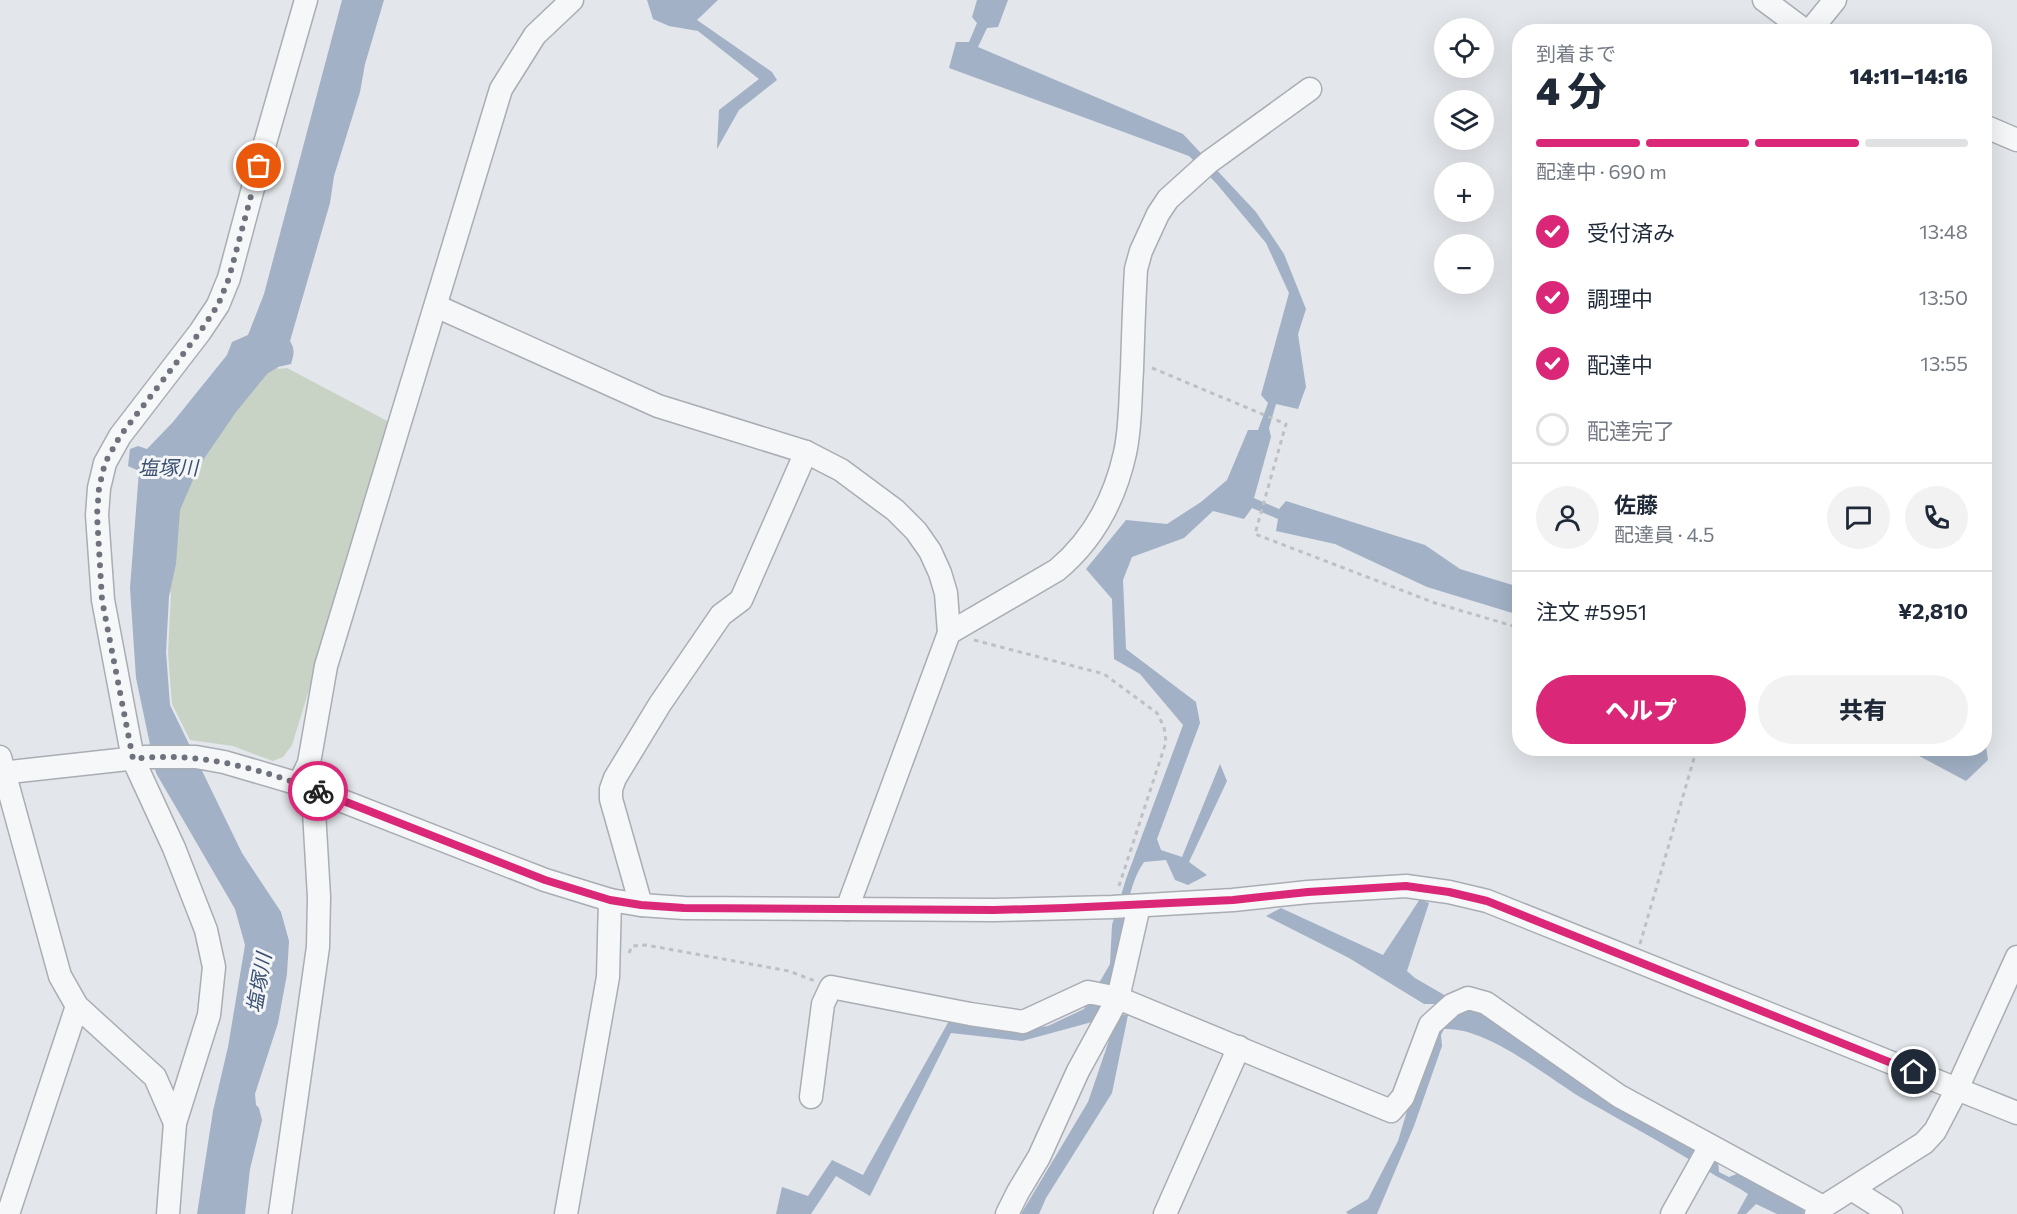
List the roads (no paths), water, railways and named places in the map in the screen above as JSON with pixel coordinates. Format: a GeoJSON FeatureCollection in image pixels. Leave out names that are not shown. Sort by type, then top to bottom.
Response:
{"type":"FeatureCollection","features":[{"type":"Feature","properties":{"kind":"street"},"geometry":{"type":"LineString","coordinates":[[168,1214],[175,1123],[209,1015],[214,967],[206,930],[140,758],[102,600],[97,515],[99,488],[105,463],[120,436],[218,305],[229,278],[306,0]]}},
{"type":"Feature","properties":{"kind":"street"},"geometry":{"type":"LineString","coordinates":[[299,784],[309,763],[326,666],[501,89],[535,35],[572,0]]}},
{"type":"Feature","properties":{"kind":"street"},"geometry":{"type":"LineString","coordinates":[[1764,0],[1797,24]]}},
{"type":"Feature","properties":{"kind":"street"},"geometry":{"type":"LineString","coordinates":[[1815,24],[1835,0]]}},
{"type":"Feature","properties":{"kind":"street"},"geometry":{"type":"LineString","coordinates":[[949,633],[1057,570],[1073,556],[1094,530],[1118,477],[1126,452],[1136,269],[1141,251],[1163,206],[1209,162],[1310,89]]}},
{"type":"Feature","properties":{"kind":"street"},"geometry":{"type":"LineString","coordinates":[[1992,129],[2017,140]]}},
{"type":"Feature","properties":{"kind":"street"},"geometry":{"type":"LineString","coordinates":[[436,306],[658,406],[806,452],[872,491],[916,531],[930,551],[946,593],[949,633],[847,909]]}},
{"type":"Feature","properties":{"kind":"street"},"geometry":{"type":"LineString","coordinates":[[641,905],[612,799],[611,789],[615,778],[660,704],[721,615],[741,600],[806,452]]}},
{"type":"Feature","properties":{"kind":"street"},"geometry":{"type":"LineString","coordinates":[[175,1123],[155,1077],[77,1006],[60,976],[2,768],[140,758],[196,757],[299,784],[545,880],[610,900],[641,905],[684,908],[994,910],[1139,906],[1406,886],[1449,892],[1487,901],[2017,1113]]}},
{"type":"Feature","properties":{"kind":"street"},"geometry":{"type":"LineString","coordinates":[[280,1214],[318,947],[319,897],[314,811],[299,784]]}},
{"type":"Feature","properties":{"kind":"street"},"geometry":{"type":"LineString","coordinates":[[566,1214],[608,977],[610,900]]}},
{"type":"Feature","properties":{"kind":"street"},"geometry":{"type":"LineString","coordinates":[[1007,1214],[1039,1157],[1078,1071],[1118,998],[1139,906]]}},
{"type":"Feature","properties":{"kind":"street"},"geometry":{"type":"LineString","coordinates":[[811,1097],[823,1004],[831,987],[1023,1022],[1088,992],[1118,998],[1391,1111],[1403,1097],[1430,1026],[1452,1005],[1468,998],[1486,1003],[1619,1096],[1820,1210],[1924,1143],[1940,1124],[2017,957]]}},
{"type":"Feature","properties":{"kind":"street"},"geometry":{"type":"LineString","coordinates":[[8,1214],[77,1006]]}},
{"type":"Feature","properties":{"kind":"street"},"geometry":{"type":"LineString","coordinates":[[1165,1214],[1239,1047]]}},
{"type":"Feature","properties":{"kind":"street"},"geometry":{"type":"LineString","coordinates":[[1672,1214],[1710,1146]]}},
{"type":"Feature","properties":{"kind":"street"},"geometry":{"type":"LineString","coordinates":[[1853,1190],[1891,1214]]}},
{"type":"Feature","properties":{"kind":"water","name":"塩塚川"},"geometry":{"type":"Polygon","coordinates":[[[342,0],[384,0],[365,64],[360,92],[334,176],[330,203],[290,341],[294,352],[291,364],[278,367],[267,374],[236,412],[199,466],[180,510],[176,564],[169,596],[166,652],[170,705],[242,853],[281,912],[289,941],[287,974],[278,1023],[255,1094],[256,1105],[262,1120],[250,1169],[245,1214],[197,1214],[213,1111],[228,1047],[245,945],[235,909],[156,773],[136,678],[130,588],[139,471],[128,466],[130,449],[138,446],[147,449],[173,422],[227,355],[232,342],[248,335],[264,294],[342,0]]]}},
{"type":"Feature","properties":{"kind":"water"},"geometry":{"type":"Polygon","coordinates":[[[647,0],[718,0],[697,20],[772,72],[777,80],[739,110],[717,149],[719,110],[759,79],[698,31],[669,26],[653,19],[647,0]]]}},
{"type":"Feature","properties":{"kind":"water"},"geometry":{"type":"Polygon","coordinates":[[[977,0],[1008,0],[998,27],[987,28],[978,47],[1183,134],[1256,212],[1284,254],[1306,309],[1298,334],[1306,387],[1298,409],[1276,404],[1269,428],[1271,437],[1254,498],[1279,509],[1286,501],[1425,545],[1460,569],[1512,585],[1512,613],[1427,587],[1335,544],[1276,531],[1278,519],[1252,508],[1244,519],[1213,511],[1184,538],[1132,557],[1123,580],[1126,649],[1196,702],[1200,723],[1157,839],[1161,850],[1182,857],[1220,764],[1227,781],[1189,862],[1207,875],[1188,885],[1175,880],[1166,860],[1144,862],[1129,898],[1116,969],[1092,1022],[1022,1041],[951,1033],[870,1196],[836,1176],[811,1214],[776,1214],[782,1187],[808,1196],[832,1160],[863,1175],[950,1019],[1012,1031],[1048,1026],[1084,1009],[1110,964],[1112,925],[1126,879],[1183,725],[1140,674],[1114,659],[1112,599],[1086,569],[1126,520],[1167,524],[1201,502],[1227,480],[1248,430],[1258,430],[1268,403],[1261,395],[1289,293],[1266,243],[1216,183],[1189,156],[949,68],[956,42],[969,42],[977,23],[972,17],[977,0]]]}},
{"type":"Feature","properties":{"kind":"water"},"geometry":{"type":"Polygon","coordinates":[[[1919,756],[1987,756],[1988,760],[1966,781],[1919,756]]]}},
{"type":"Feature","properties":{"kind":"water"},"geometry":{"type":"Polygon","coordinates":[[[1420,899],[1429,903],[1407,971],[1446,996],[1440,1004],[1424,1004],[1349,958],[1266,916],[1281,908],[1383,955],[1420,899]]]}},
{"type":"Feature","properties":{"kind":"water"},"geometry":{"type":"Polygon","coordinates":[[[1469,1006],[1483,1010],[1698,1150],[1710,1162],[1718,1161],[1719,1172],[1729,1177],[1739,1173],[1803,1207],[1804,1214],[1777,1214],[1756,1204],[1746,1214],[1737,1214],[1748,1194],[1744,1191],[1585,1100],[1498,1045],[1480,1036],[1444,1029],[1441,1035],[1442,1046],[1414,1126],[1377,1214],[1348,1214],[1346,1212],[1368,1199],[1398,1141],[1407,1111],[1439,1031],[1448,1018],[1469,1006]]]}},
{"type":"Feature","properties":{"kind":"water"},"geometry":{"type":"Polygon","coordinates":[[[1118,1014],[1128,1015],[1112,1093],[1046,1198],[1039,1214],[1021,1214],[1088,1102],[1118,1014]]]}}]}
